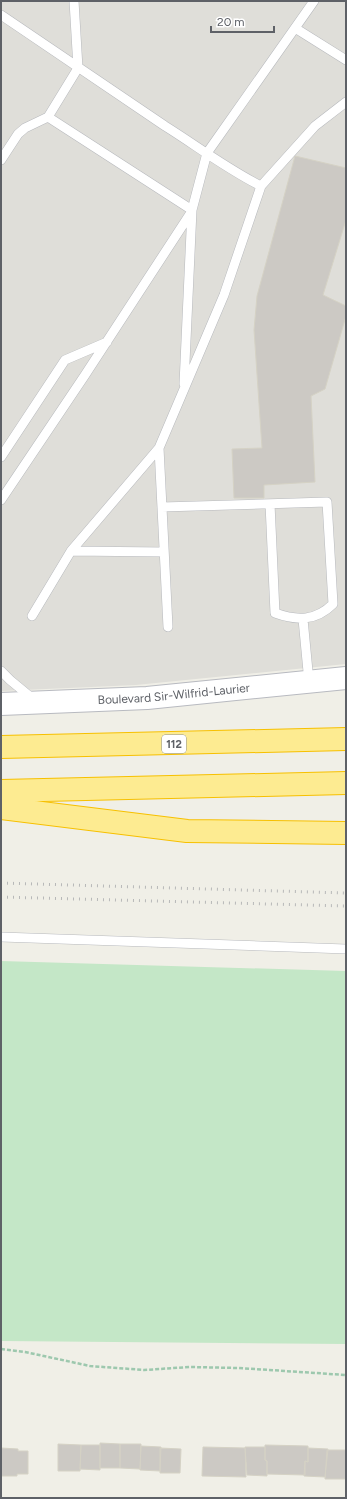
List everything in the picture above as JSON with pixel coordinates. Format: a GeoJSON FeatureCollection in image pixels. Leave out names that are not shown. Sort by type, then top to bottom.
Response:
{"type":"FeatureCollection","features":[{"type":"Feature","properties":{"kind":"highway","name":"112"},"geometry":{"type":"LineString","coordinates":[[1,748],[346,739]]}},
{"type":"Feature","properties":{"kind":"highway"},"geometry":{"type":"LineString","coordinates":[[1,791],[346,783]]}},
{"type":"Feature","properties":{"kind":"highway"},"geometry":{"type":"LineString","coordinates":[[1,808],[187,831],[346,833]]}},
{"type":"Feature","properties":{"kind":"street","name":"Boulevard Sir-Wilfrid-Laurier"},"geometry":{"type":"LineString","coordinates":[[1,704],[147,698],[346,678]]}},
{"type":"Feature","properties":{"kind":"lane"},"geometry":{"type":"LineString","coordinates":[[1,160],[18,134],[24,128],[48,117],[78,68],[74,1]]}},
{"type":"Feature","properties":{"kind":"lane"},"geometry":{"type":"LineString","coordinates":[[184,390],[192,210],[207,153],[314,1]]}},
{"type":"Feature","properties":{"kind":"lane"},"geometry":{"type":"LineString","coordinates":[[1,15],[78,68],[234,171],[261,186]]}},
{"type":"Feature","properties":{"kind":"lane"},"geometry":{"type":"LineString","coordinates":[[295,28],[346,60]]}},
{"type":"Feature","properties":{"kind":"lane"},"geometry":{"type":"LineString","coordinates":[[32,616],[72,551],[159,448],[224,295],[261,186],[316,126],[346,102]]}},
{"type":"Feature","properties":{"kind":"lane"},"geometry":{"type":"LineString","coordinates":[[48,117],[192,210]]}},
{"type":"Feature","properties":{"kind":"lane"},"geometry":{"type":"LineString","coordinates":[[1,500],[107,342],[192,210]]}},
{"type":"Feature","properties":{"kind":"lane"},"geometry":{"type":"LineString","coordinates":[[1,457],[65,360],[107,342]]}},
{"type":"Feature","properties":{"kind":"lane"},"geometry":{"type":"LineString","coordinates":[[159,448],[168,627]]}},
{"type":"Feature","properties":{"kind":"lane"},"geometry":{"type":"LineString","coordinates":[[162,507],[328,502],[332,604],[327,610],[317,616],[303,619],[286,617],[276,613],[270,504]]}},
{"type":"Feature","properties":{"kind":"lane"},"geometry":{"type":"LineString","coordinates":[[72,551],[164,552]]}},
{"type":"Feature","properties":{"kind":"lane"},"geometry":{"type":"LineString","coordinates":[[303,619],[309,682]]}},
{"type":"Feature","properties":{"kind":"lane"},"geometry":{"type":"LineString","coordinates":[[1,671],[39,703]]}},
{"type":"Feature","properties":{"kind":"lane"},"geometry":{"type":"LineString","coordinates":[[1,937],[346,949]]}},
{"type":"Feature","properties":{"kind":"path"},"geometry":{"type":"LineString","coordinates":[[1,1349],[25,1352],[90,1366],[144,1370],[190,1367],[232,1368],[346,1375]]}},
{"type":"Feature","properties":{"kind":"shaded area"},"geometry":{"type":"Polygon","coordinates":[[[1,1],[346,1],[346,664],[136,685],[1,691],[1,1]]]}},
{"type":"Feature","properties":{"kind":"green space"},"geometry":{"type":"Polygon","coordinates":[[[1,961],[346,971],[346,1344],[1,1341],[1,961]]]}},
{"type":"Feature","properties":{"kind":"building"},"geometry":{"type":"Polygon","coordinates":[[[295,156],[346,168],[346,220],[323,295],[346,306],[346,316],[325,389],[311,396],[315,482],[264,485],[264,498],[234,498],[232,449],[262,448],[254,330],[257,296],[295,156]]]}},
{"type":"Feature","properties":{"kind":"building"},"geometry":{"type":"Polygon","coordinates":[[[100,1443],[120,1444],[120,1468],[100,1468],[100,1443]]]}},
{"type":"Feature","properties":{"kind":"building"},"geometry":{"type":"Polygon","coordinates":[[[58,1444],[81,1445],[80,1471],[58,1471],[58,1444]]]}},
{"type":"Feature","properties":{"kind":"building"},"geometry":{"type":"Polygon","coordinates":[[[120,1444],[141,1444],[140,1469],[120,1468],[120,1444]]]}},
{"type":"Feature","properties":{"kind":"building"},"geometry":{"type":"Polygon","coordinates":[[[81,1445],[100,1445],[100,1470],[80,1469],[81,1445]]]}},
{"type":"Feature","properties":{"kind":"building"},"geometry":{"type":"Polygon","coordinates":[[[265,1445],[308,1446],[308,1462],[305,1461],[305,1475],[267,1474],[265,1445]]]}},
{"type":"Feature","properties":{"kind":"building"},"geometry":{"type":"Polygon","coordinates":[[[141,1446],[161,1447],[160,1471],[140,1470],[141,1446]]]}},
{"type":"Feature","properties":{"kind":"building"},"geometry":{"type":"Polygon","coordinates":[[[203,1447],[245,1448],[246,1477],[202,1476],[203,1447]]]}},
{"type":"Feature","properties":{"kind":"building"},"geometry":{"type":"Polygon","coordinates":[[[245,1447],[265,1447],[267,1476],[247,1475],[245,1447]]]}},
{"type":"Feature","properties":{"kind":"building"},"geometry":{"type":"Polygon","coordinates":[[[1,1448],[28,1451],[28,1474],[1,1476],[1,1448]]]}},
{"type":"Feature","properties":{"kind":"building"},"geometry":{"type":"Polygon","coordinates":[[[160,1448],[181,1449],[180,1473],[160,1473],[160,1448]]]}},
{"type":"Feature","properties":{"kind":"building"},"geometry":{"type":"Polygon","coordinates":[[[308,1448],[328,1449],[325,1477],[304,1476],[305,1461],[308,1462],[308,1448]]]}},
{"type":"Feature","properties":{"kind":"building"},"geometry":{"type":"Polygon","coordinates":[[[327,1450],[346,1450],[346,1479],[325,1479],[327,1450]]]}},
{"type":"Feature","properties":{"kind":"railway"},"geometry":{"type":"LineString","coordinates":[[1,883],[346,893]]}},
{"type":"Feature","properties":{"kind":"railway"},"geometry":{"type":"LineString","coordinates":[[1,897],[346,906]]}}]}
